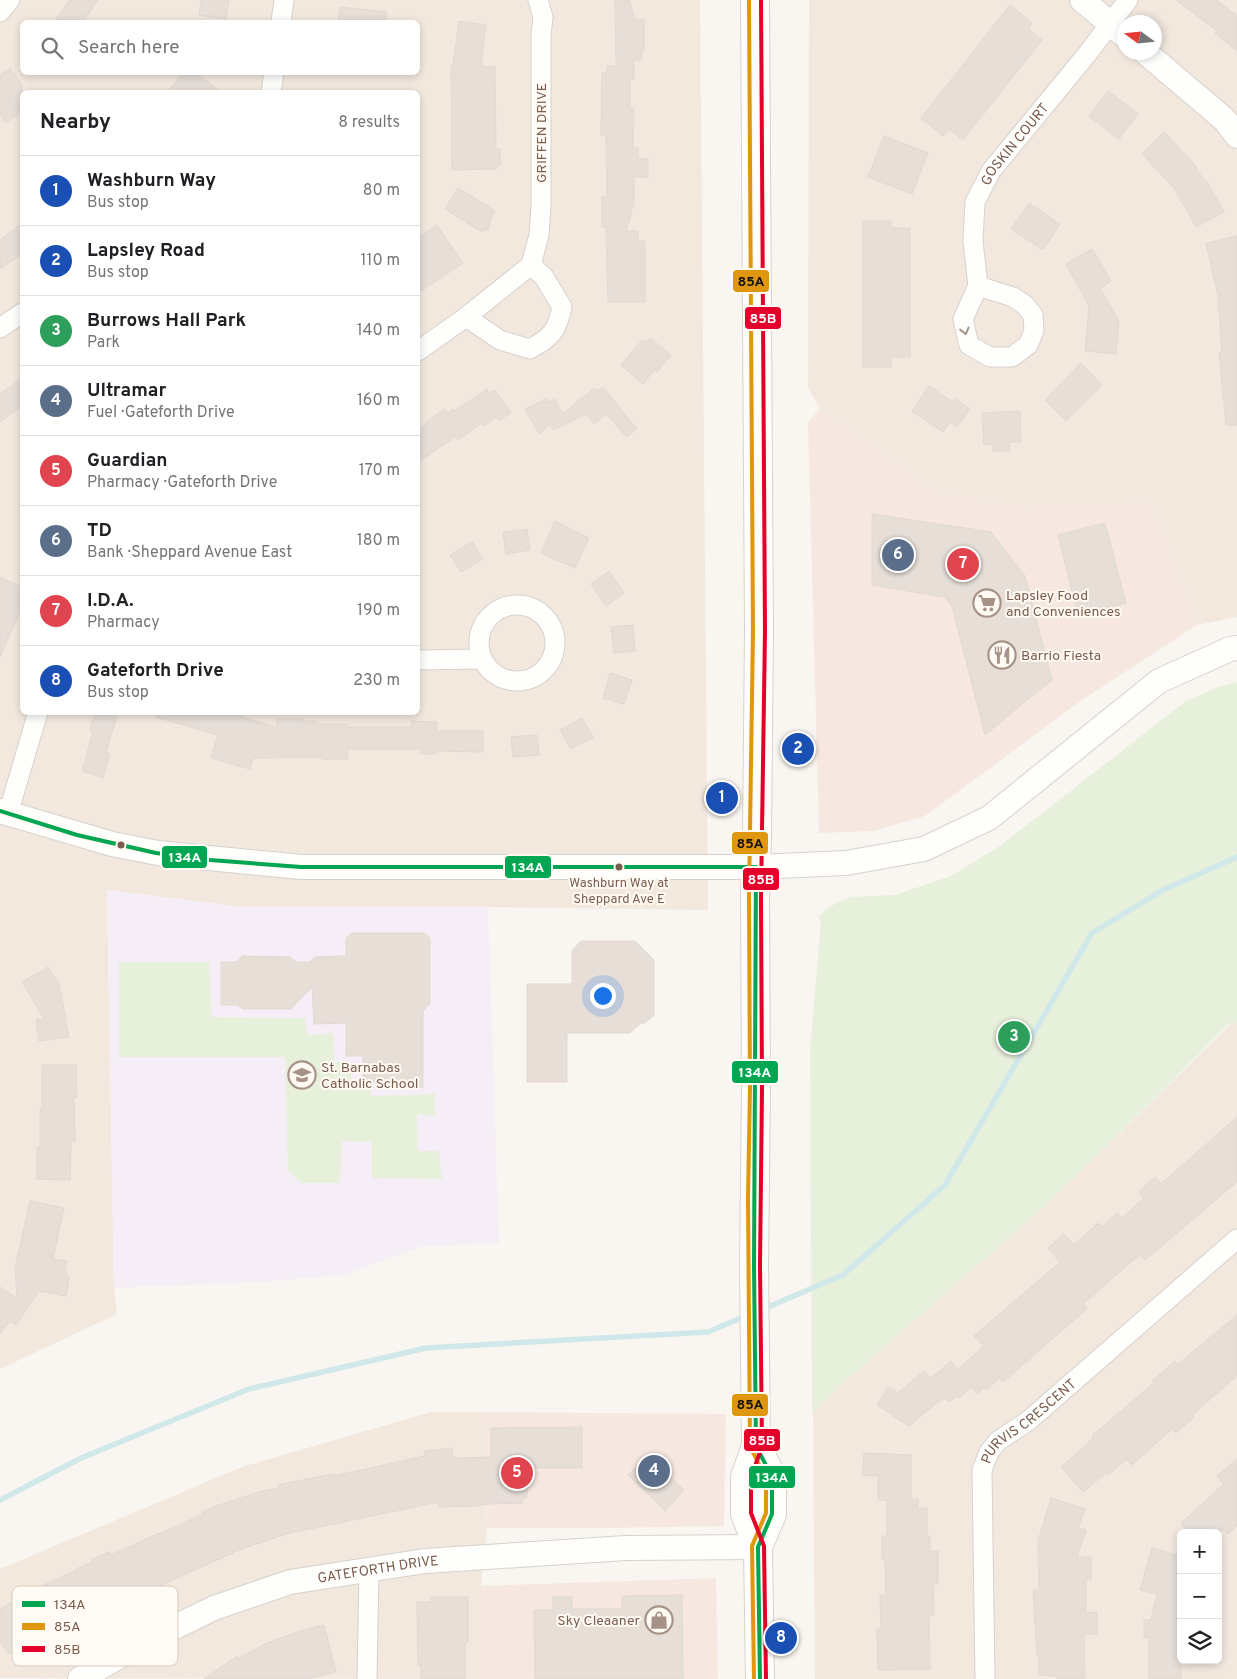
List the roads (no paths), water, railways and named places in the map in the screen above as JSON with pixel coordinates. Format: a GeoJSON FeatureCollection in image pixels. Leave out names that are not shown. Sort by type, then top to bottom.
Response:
{"type":"FeatureCollection","features":[{"type":"Feature","properties":{"kind":"main road"},"geometry":{"type":"LineString","coordinates":[[755,0],[759,631],[754,1266],[756,1446],[772,1478],[772,1514],[758,1547],[760,1679]]}},
{"type":"Feature","properties":{"kind":"street"},"geometry":{"type":"LineString","coordinates":[[0,12],[10,0]]}},
{"type":"Feature","properties":{"kind":"street"},"geometry":{"type":"LineString","coordinates":[[281,20],[284,0]]}},
{"type":"Feature","properties":{"kind":"street","name":"GRIFFEN DRIVE"},"geometry":{"type":"LineString","coordinates":[[531,265],[539,235],[540,207],[541,35],[543,17],[538,0]]}},
{"type":"Feature","properties":{"kind":"street"},"geometry":{"type":"LineString","coordinates":[[1082,0],[1117,29]]}},
{"type":"Feature","properties":{"kind":"street","name":"GOSKIN COURT"},"geometry":{"type":"LineString","coordinates":[[1123,15],[1128,0]]}},
{"type":"Feature","properties":{"kind":"street","name":"GOSKIN COURT"},"geometry":{"type":"LineString","coordinates":[[978,286],[972,242],[975,202],[991,171],[1117,31]]}},
{"type":"Feature","properties":{"kind":"street"},"geometry":{"type":"LineString","coordinates":[[1154,60],[1225,120],[1237,136]]}},
{"type":"Feature","properties":{"kind":"street"},"geometry":{"type":"LineString","coordinates":[[271,90],[274,75]]}},
{"type":"Feature","properties":{"kind":"street"},"geometry":{"type":"LineString","coordinates":[[420,350],[466,317],[531,265],[544,277],[562,307],[558,326],[547,340],[530,349],[500,340],[466,317]]}},
{"type":"Feature","properties":{"kind":"street"},"geometry":{"type":"LineString","coordinates":[[0,328],[20,314]]}},
{"type":"Feature","properties":{"kind":"street"},"geometry":{"type":"LineString","coordinates":[[519,604],[532,608],[543,615],[551,625],[555,638],[554,651],[550,663],[541,673],[531,679],[519,682],[508,681],[496,676],[487,669],[481,659],[478,646],[479,633],[485,621],[494,612],[506,606],[519,604]]}},
{"type":"Feature","properties":{"kind":"street"},"geometry":{"type":"LineString","coordinates":[[37,715],[4,813],[112,844],[158,853],[301,867],[756,867],[846,863],[924,849],[989,818],[1159,680],[1230,649],[1237,648]]}},
{"type":"Feature","properties":{"kind":"street"},"geometry":{"type":"LineString","coordinates":[[420,660],[481,659]]}},
{"type":"Feature","properties":{"kind":"street","name":"PURVIS CRESCENT"},"geometry":{"type":"LineString","coordinates":[[985,1679],[982,1470],[989,1452],[998,1441],[1028,1420],[1237,1239]]}},
{"type":"Feature","properties":{"kind":"street","name":"GATEFORTH DRIVE"},"geometry":{"type":"LineString","coordinates":[[178,1625],[214,1608],[290,1582],[425,1561],[626,1548],[758,1547]]}},
{"type":"Feature","properties":{"kind":"street"},"geometry":{"type":"LineString","coordinates":[[367,1679],[369,1570]]}},
{"type":"Feature","properties":{"kind":"street","name":"GATEFORTH DRIVE"},"geometry":{"type":"LineString","coordinates":[[80,1679],[102,1666]]}},
{"type":"Feature","properties":{"kind":"waterway"},"geometry":{"type":"LineString","coordinates":[[761,1310],[843,1275],[945,1185],[1092,933],[1163,890],[1237,857]]}},
{"type":"Feature","properties":{"kind":"waterway"},"geometry":{"type":"LineString","coordinates":[[0,1500],[81,1458],[249,1389],[426,1348],[708,1332],[748,1315]]}},
{"type":"Feature","properties":{"kind":"place","name":"TD"},"geometry":{"type":"Point","coordinates":[898,555]}},
{"type":"Feature","properties":{"kind":"place","name":"I.D.A."},"geometry":{"type":"Point","coordinates":[963,564]}},
{"type":"Feature","properties":{"kind":"place","name":"Lapsley Food and Conveniences"},"geometry":{"type":"Point","coordinates":[987,603]}},
{"type":"Feature","properties":{"kind":"place","name":"Barrio Fiesta"},"geometry":{"type":"Point","coordinates":[1002,655]}},
{"type":"Feature","properties":{"kind":"place","name":"Lapsley Road"},"geometry":{"type":"Point","coordinates":[798,749]}},
{"type":"Feature","properties":{"kind":"place","name":"Washburn Way"},"geometry":{"type":"Point","coordinates":[722,798]}},
{"type":"Feature","properties":{"kind":"place","name":"Washburn Way at Sheppard Ave E"},"geometry":{"type":"Point","coordinates":[619,867]}},
{"type":"Feature","properties":{"kind":"place","name":"Burrows Hall Park"},"geometry":{"type":"Point","coordinates":[1014,1037]}},
{"type":"Feature","properties":{"kind":"place","name":"St. Barnabas Catholic School"},"geometry":{"type":"Point","coordinates":[302,1075]}},
{"type":"Feature","properties":{"kind":"place","name":"Ultramar"},"geometry":{"type":"Point","coordinates":[654,1471]}},
{"type":"Feature","properties":{"kind":"place","name":"Guardian"},"geometry":{"type":"Point","coordinates":[517,1473]}},
{"type":"Feature","properties":{"kind":"place","name":"Sky Cleaaner"},"geometry":{"type":"Point","coordinates":[659,1620]}},
{"type":"Feature","properties":{"kind":"place","name":"Gateforth Drive"},"geometry":{"type":"Point","coordinates":[781,1638]}}]}
